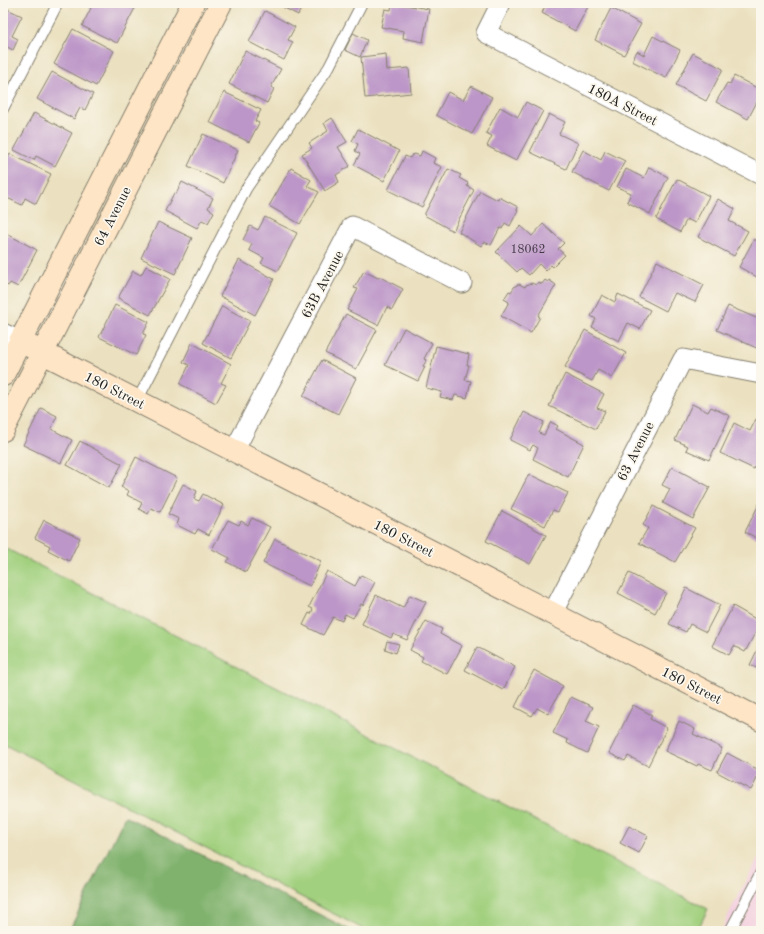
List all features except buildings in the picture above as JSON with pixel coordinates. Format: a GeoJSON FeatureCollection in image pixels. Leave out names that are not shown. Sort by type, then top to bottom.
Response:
{"type":"FeatureCollection","features":[{"type":"Feature","properties":{"kind":"main road","name":"64 Avenue"},"geometry":{"type":"LineString","coordinates":[[3,375],[12,337],[193,3]]}},
{"type":"Feature","properties":{"kind":"main road","name":"64 Avenue"},"geometry":{"type":"LineString","coordinates":[[3,430],[45,354],[221,3]]}},
{"type":"Feature","properties":{"kind":"main road","name":"180 Street"},"geometry":{"type":"LineString","coordinates":[[12,337],[761,720]]}},
{"type":"Feature","properties":{"kind":"street","name":"180A Street"},"geometry":{"type":"LineString","coordinates":[[501,3],[486,33],[761,175]]}},
{"type":"Feature","properties":{"kind":"street","name":"63B Avenue"},"geometry":{"type":"LineString","coordinates":[[234,451],[352,226],[462,283]]}},
{"type":"Feature","properties":{"kind":"street","name":"63 Avenue"},"geometry":{"type":"LineString","coordinates":[[552,614],[683,359],[761,374]]}},
{"type":"Feature","properties":{"kind":"lane"},"geometry":{"type":"LineString","coordinates":[[3,109],[58,3]]}},
{"type":"Feature","properties":{"kind":"lane"},"geometry":{"type":"LineString","coordinates":[[137,402],[246,189],[330,67],[362,3]]}},
{"type":"Feature","properties":{"kind":"lane"},"geometry":{"type":"LineString","coordinates":[[730,931],[761,872]]}},
{"type":"Feature","properties":{"kind":"shaded area"},"geometry":{"type":"Polygon","coordinates":[[[761,853],[761,931],[721,931],[729,913],[761,853]]]}},
{"type":"Feature","properties":{"kind":"green space"},"geometry":{"type":"Polygon","coordinates":[[[3,547],[708,909],[697,931],[367,931],[3,743],[3,547]]]}},
{"type":"Feature","properties":{"kind":"green space"},"geometry":{"type":"Polygon","coordinates":[[[125,816],[352,931],[69,931],[125,816]]]}}]}
